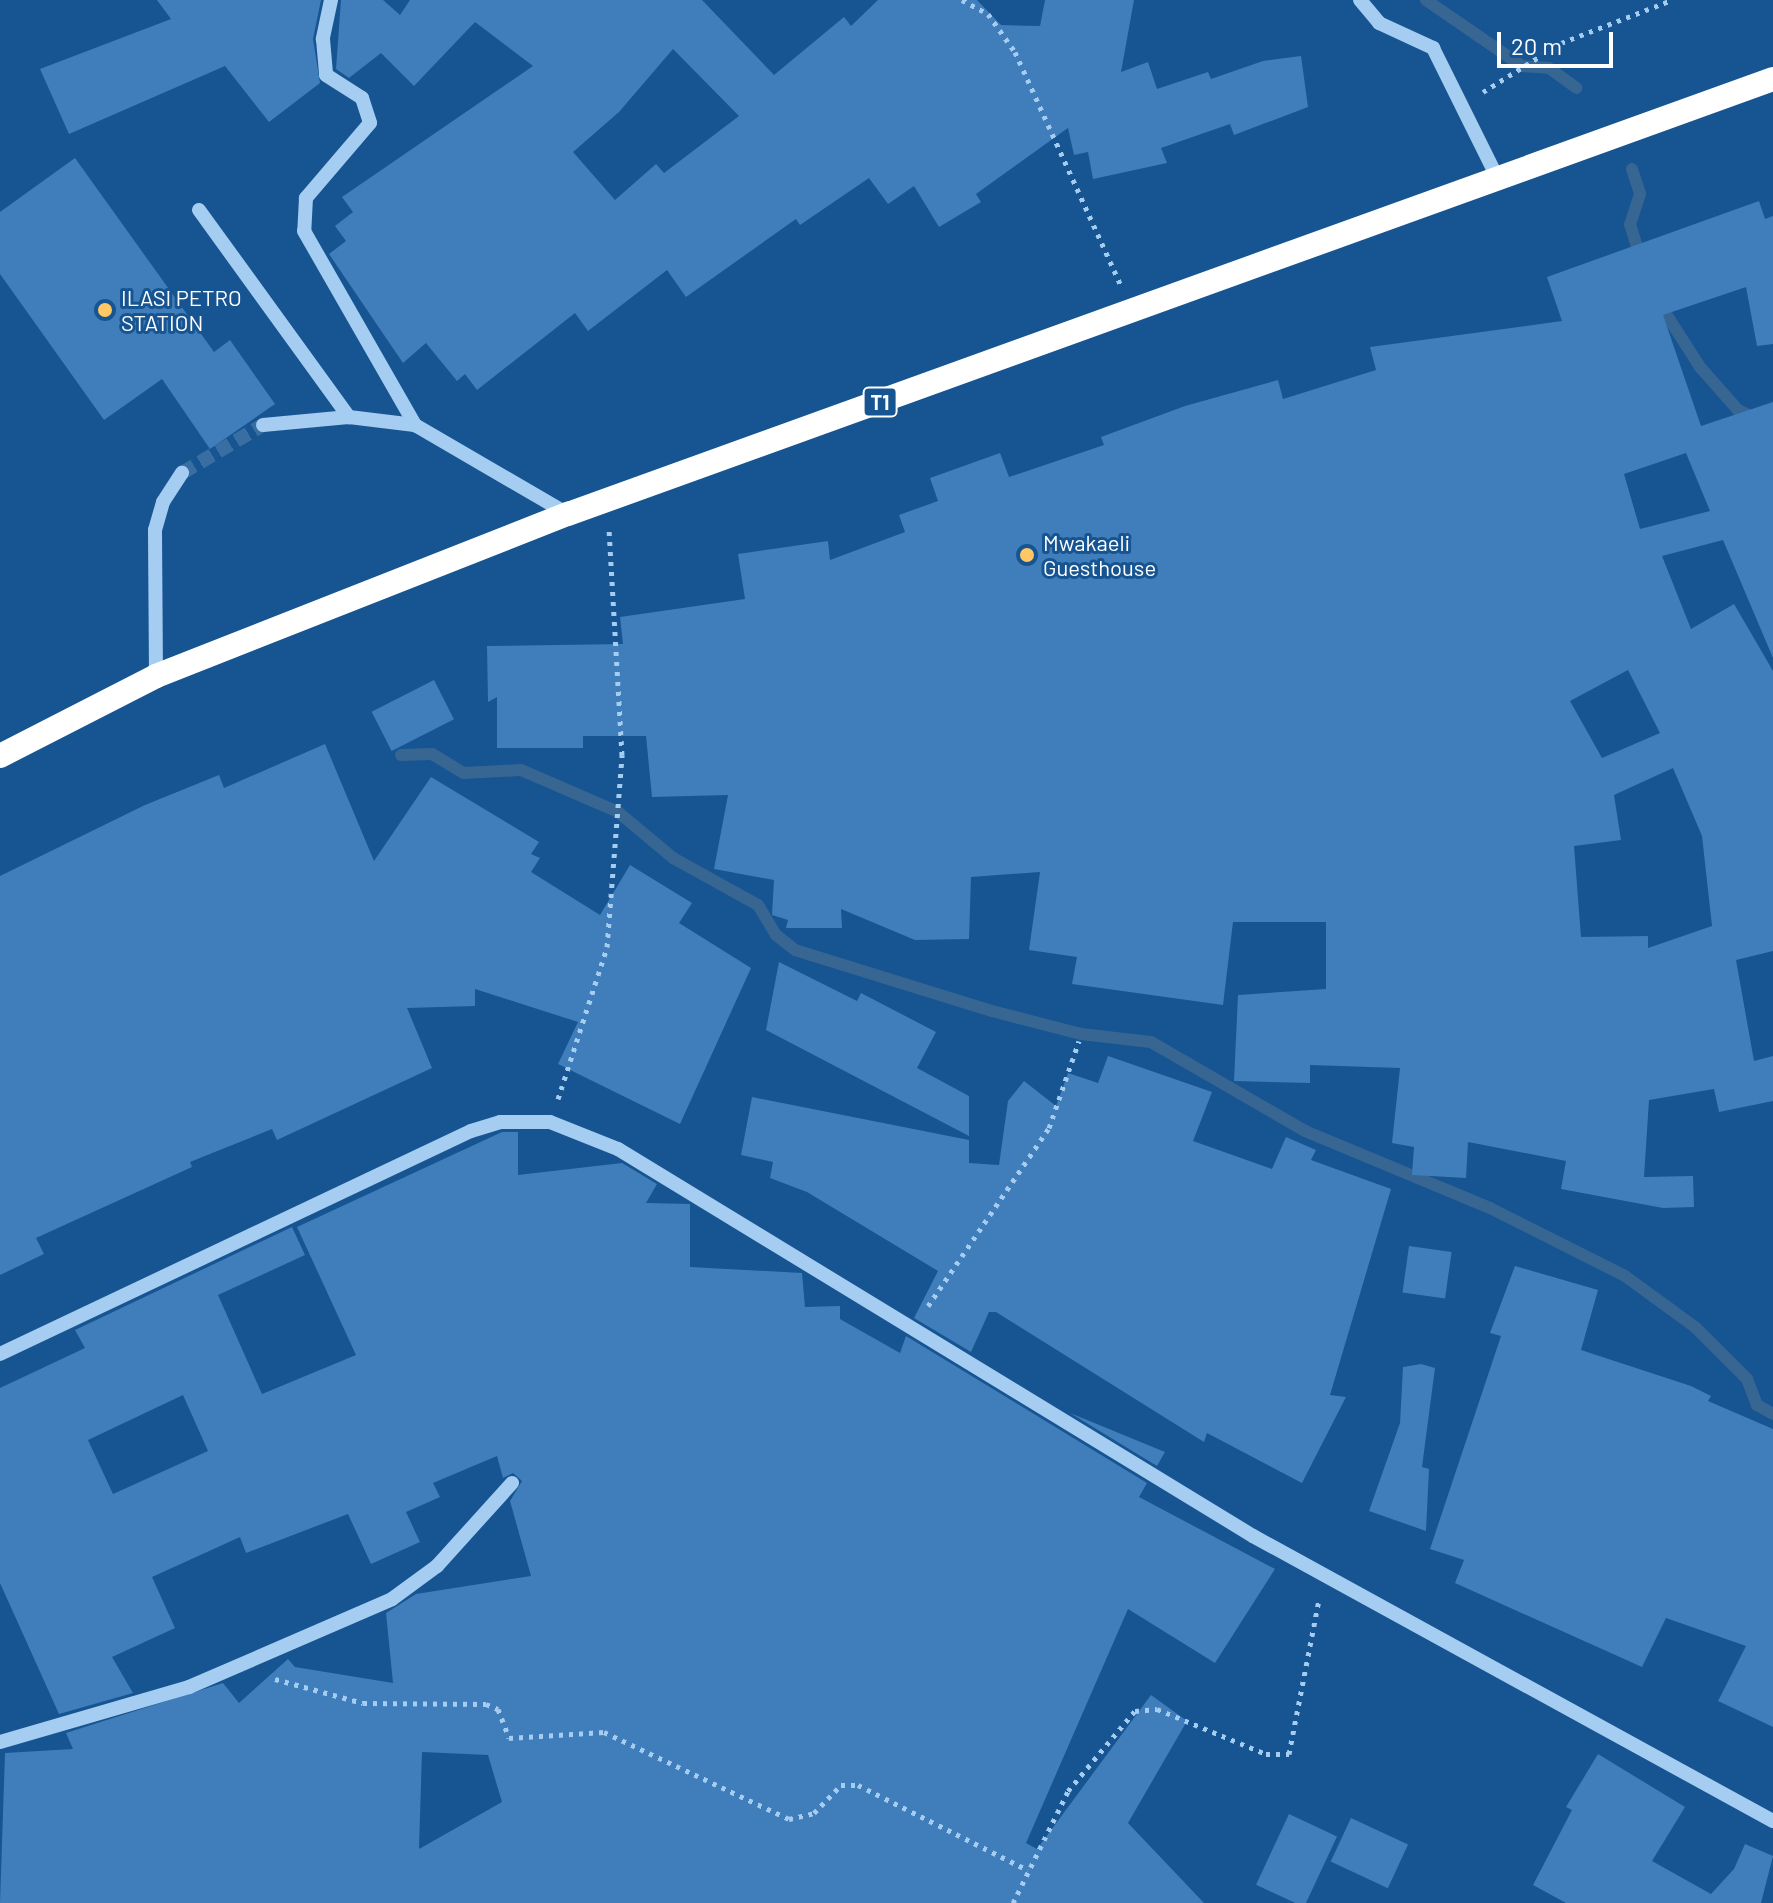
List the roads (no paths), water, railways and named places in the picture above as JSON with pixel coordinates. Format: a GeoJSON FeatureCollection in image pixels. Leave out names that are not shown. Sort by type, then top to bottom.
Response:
{"type":"FeatureCollection","features":[{"type":"Feature","properties":{"kind":"highway","name":"T1"},"geometry":{"type":"LineString","coordinates":[[0,756],[156,676],[568,514],[1773,79]]}},
{"type":"Feature","properties":{"kind":"street"},"geometry":{"type":"LineString","coordinates":[[331,0],[323,39],[326,75],[362,98],[370,123],[306,198],[304,231],[415,425]]}},
{"type":"Feature","properties":{"kind":"street"},"geometry":{"type":"LineString","coordinates":[[1360,0],[1379,23],[1433,48],[1498,179]]}},
{"type":"Feature","properties":{"kind":"street"},"geometry":{"type":"LineString","coordinates":[[199,210],[349,417]]}},
{"type":"Feature","properties":{"kind":"street"},"geometry":{"type":"LineString","coordinates":[[263,425],[349,417],[415,425],[568,514]]}},
{"type":"Feature","properties":{"kind":"street"},"geometry":{"type":"LineString","coordinates":[[156,676],[155,530],[163,502],[182,473]]}},
{"type":"Feature","properties":{"kind":"street"},"geometry":{"type":"LineString","coordinates":[[0,1354],[471,1131],[500,1122],[550,1122],[618,1149],[1323,1574],[1773,1821]]}},
{"type":"Feature","properties":{"kind":"street"},"geometry":{"type":"LineString","coordinates":[[0,1742],[189,1687],[415,1585],[512,1483]]}},
{"type":"Feature","properties":{"kind":"waterway"},"geometry":{"type":"LineString","coordinates":[[1426,0],[1522,66],[1549,68],[1577,88]]}},
{"type":"Feature","properties":{"kind":"waterway"},"geometry":{"type":"LineString","coordinates":[[1632,169],[1640,194],[1630,224],[1641,261]]}},
{"type":"Feature","properties":{"kind":"waterway"},"geometry":{"type":"LineString","coordinates":[[1657,300],[1700,367],[1738,410],[1773,427]]}},
{"type":"Feature","properties":{"kind":"waterway"},"geometry":{"type":"LineString","coordinates":[[401,755],[432,754],[464,773],[521,770],[618,812],[673,858],[758,905],[776,935],[795,950],[992,1011],[1081,1034],[1151,1042],[1305,1131],[1490,1208],[1625,1276],[1695,1327],[1747,1379],[1757,1405],[1773,1414]]}},
{"type":"Feature","properties":{"kind":"tunnel"},"geometry":{"type":"LineString","coordinates":[[182,473],[263,425]]}},
{"type":"Feature","properties":{"kind":"place","name":"ILASI PETRO STATION"},"geometry":{"type":"Point","coordinates":[105,310]}},
{"type":"Feature","properties":{"kind":"place","name":"Mwakaeli Guesthouse"},"geometry":{"type":"Point","coordinates":[1027,555]}}]}
